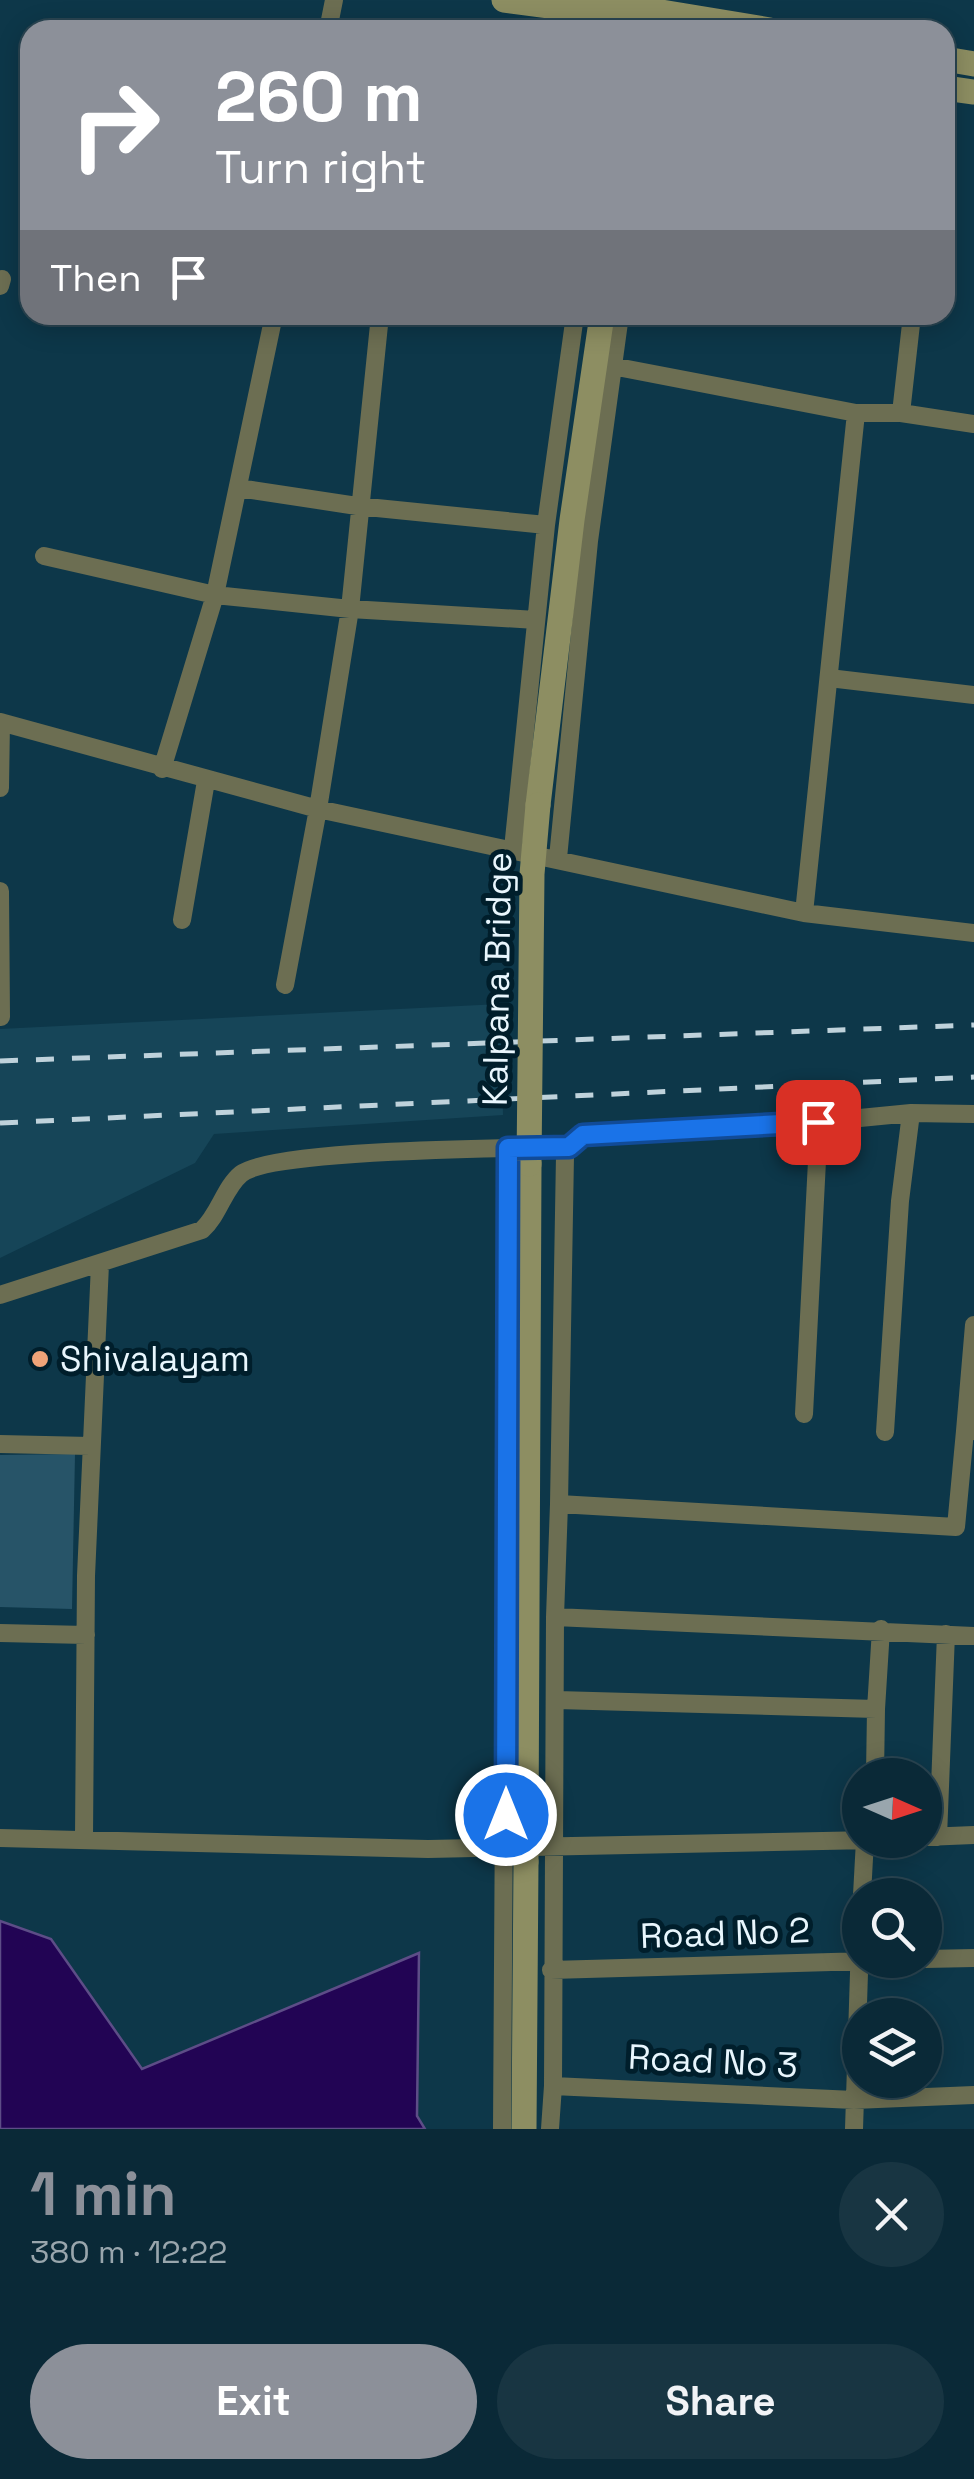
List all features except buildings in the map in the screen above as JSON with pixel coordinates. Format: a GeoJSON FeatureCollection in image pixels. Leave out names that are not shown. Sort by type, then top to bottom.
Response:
{"type":"FeatureCollection","features":[{"type":"Feature","properties":{"kind":"main road"},"geometry":{"type":"LineString","coordinates":[[504,0],[564,8],[592,1],[621,20]]}},
{"type":"Feature","properties":{"kind":"main road"},"geometry":{"type":"LineString","coordinates":[[626,20],[645,4],[656,20]]}},
{"type":"Feature","properties":{"kind":"main road","name":"Kalpana Bridge"},"geometry":{"type":"LineString","coordinates":[[524,2129],[519,1848],[518,1156],[538,804],[572,520],[601,325]]}},
{"type":"Feature","properties":{"kind":"street"},"geometry":{"type":"LineString","coordinates":[[162,769],[215,595],[272,325]]}},
{"type":"Feature","properties":{"kind":"street"},"geometry":{"type":"LineString","coordinates":[[285,986],[350,609],[357,506],[379,325]]}},
{"type":"Feature","properties":{"kind":"street"},"geometry":{"type":"LineString","coordinates":[[513,849],[546,525],[574,325]]}},
{"type":"Feature","properties":{"kind":"street"},"geometry":{"type":"LineString","coordinates":[[558,858],[589,540],[618,325]]}},
{"type":"Feature","properties":{"kind":"street"},"geometry":{"type":"LineString","coordinates":[[901,413],[911,325]]}},
{"type":"Feature","properties":{"kind":"street"},"geometry":{"type":"LineString","coordinates":[[612,366],[856,413],[901,413],[974,424]]}},
{"type":"Feature","properties":{"kind":"street"},"geometry":{"type":"LineString","coordinates":[[804,913],[856,413]]}},
{"type":"Feature","properties":{"kind":"street"},"geometry":{"type":"LineString","coordinates":[[238,488],[357,506],[546,525]]}},
{"type":"Feature","properties":{"kind":"street"},"geometry":{"type":"LineString","coordinates":[[44,556],[215,595],[350,609],[536,620]]}},
{"type":"Feature","properties":{"kind":"street"},"geometry":{"type":"LineString","coordinates":[[829,678],[974,696]]}},
{"type":"Feature","properties":{"kind":"street"},"geometry":{"type":"LineString","coordinates":[[0,788],[0,722],[318,809],[804,913],[974,933]]}},
{"type":"Feature","properties":{"kind":"street"},"geometry":{"type":"LineString","coordinates":[[182,920],[206,781]]}},
{"type":"Feature","properties":{"kind":"street"},"geometry":{"type":"LineString","coordinates":[[0,891],[2,1017]]}},
{"type":"Feature","properties":{"kind":"street"},"geometry":{"type":"LineString","coordinates":[[0,1295],[202,1230],[214,1220],[240,1174],[256,1166],[302,1158],[518,1156],[569,1147],[583,1135],[911,1113],[974,1114]]}},
{"type":"Feature","properties":{"kind":"street"},"geometry":{"type":"LineString","coordinates":[[885,1432],[900,1201],[911,1113]]}},
{"type":"Feature","properties":{"kind":"street"},"geometry":{"type":"LineString","coordinates":[[804,1414],[818,1122]]}},
{"type":"Feature","properties":{"kind":"street"},"geometry":{"type":"LineString","coordinates":[[550,2129],[555,1617],[569,1147]]}},
{"type":"Feature","properties":{"kind":"street"},"geometry":{"type":"LineString","coordinates":[[84,1838],[90,1446],[100,1264]]}},
{"type":"Feature","properties":{"kind":"street"},"geometry":{"type":"LineString","coordinates":[[559,1504],[956,1527],[970,1431],[974,1325]]}},
{"type":"Feature","properties":{"kind":"street"},"geometry":{"type":"LineString","coordinates":[[0,1444],[90,1446]]}},
{"type":"Feature","properties":{"kind":"street"},"geometry":{"type":"LineString","coordinates":[[555,1617],[974,1636]]}},
{"type":"Feature","properties":{"kind":"street"},"geometry":{"type":"LineString","coordinates":[[875,1758],[881,1629]]}},
{"type":"Feature","properties":{"kind":"street"},"geometry":{"type":"LineString","coordinates":[[0,1633],[86,1635]]}},
{"type":"Feature","properties":{"kind":"street"},"geometry":{"type":"LineString","coordinates":[[937,1758],[946,1634]]}},
{"type":"Feature","properties":{"kind":"street"},"geometry":{"type":"LineString","coordinates":[[557,1700],[876,1709]]}},
{"type":"Feature","properties":{"kind":"street"},"geometry":{"type":"LineString","coordinates":[[942,1837],[974,1835]]}},
{"type":"Feature","properties":{"kind":"street"},"geometry":{"type":"LineString","coordinates":[[0,1838],[519,1848],[842,1841]]}},
{"type":"Feature","properties":{"kind":"street"},"geometry":{"type":"LineString","coordinates":[[502,2129],[519,1848]]}},
{"type":"Feature","properties":{"kind":"street","name":"Road No 2"},"geometry":{"type":"LineString","coordinates":[[552,1970],[842,1953]]}},
{"type":"Feature","properties":{"kind":"street"},"geometry":{"type":"LineString","coordinates":[[942,1959],[974,1958]]}},
{"type":"Feature","properties":{"kind":"street"},"geometry":{"type":"LineString","coordinates":[[854,2129],[859,1978]]}},
{"type":"Feature","properties":{"kind":"street","name":"Road No 3"},"geometry":{"type":"LineString","coordinates":[[553,2086],[854,2100],[974,2095]]}},
{"type":"Feature","properties":{"kind":"shaded area"},"geometry":{"type":"Polygon","coordinates":[[[500,1004],[503,1115],[214,1134],[195,1163],[0,1258],[0,1029],[500,1004]]]}},
{"type":"Feature","properties":{"kind":"shaded area"},"geometry":{"type":"Polygon","coordinates":[[[75,1454],[72,1609],[0,1607],[0,1455],[75,1454]]]}},
{"type":"Feature","properties":{"kind":"shaded area"},"geometry":{"type":"Polygon","coordinates":[[[0,1921],[51,1939],[142,2069],[419,1953],[417,2116],[425,2129],[0,2129],[0,1921]]]}},
{"type":"Feature","properties":{"kind":"railway"},"geometry":{"type":"LineString","coordinates":[[0,1061],[974,1025]]}},
{"type":"Feature","properties":{"kind":"railway"},"geometry":{"type":"LineString","coordinates":[[0,1123],[974,1077]]}},
{"type":"Feature","properties":{"kind":"place","name":"Shivalayam"},"geometry":{"type":"Point","coordinates":[40,1359]}},
{"type":"Feature","properties":{"kind":"route"},"geometry":{"type":"LineString","coordinates":[[506,1815],[508,1148],[569,1147],[583,1135],[818,1122]]}}]}
